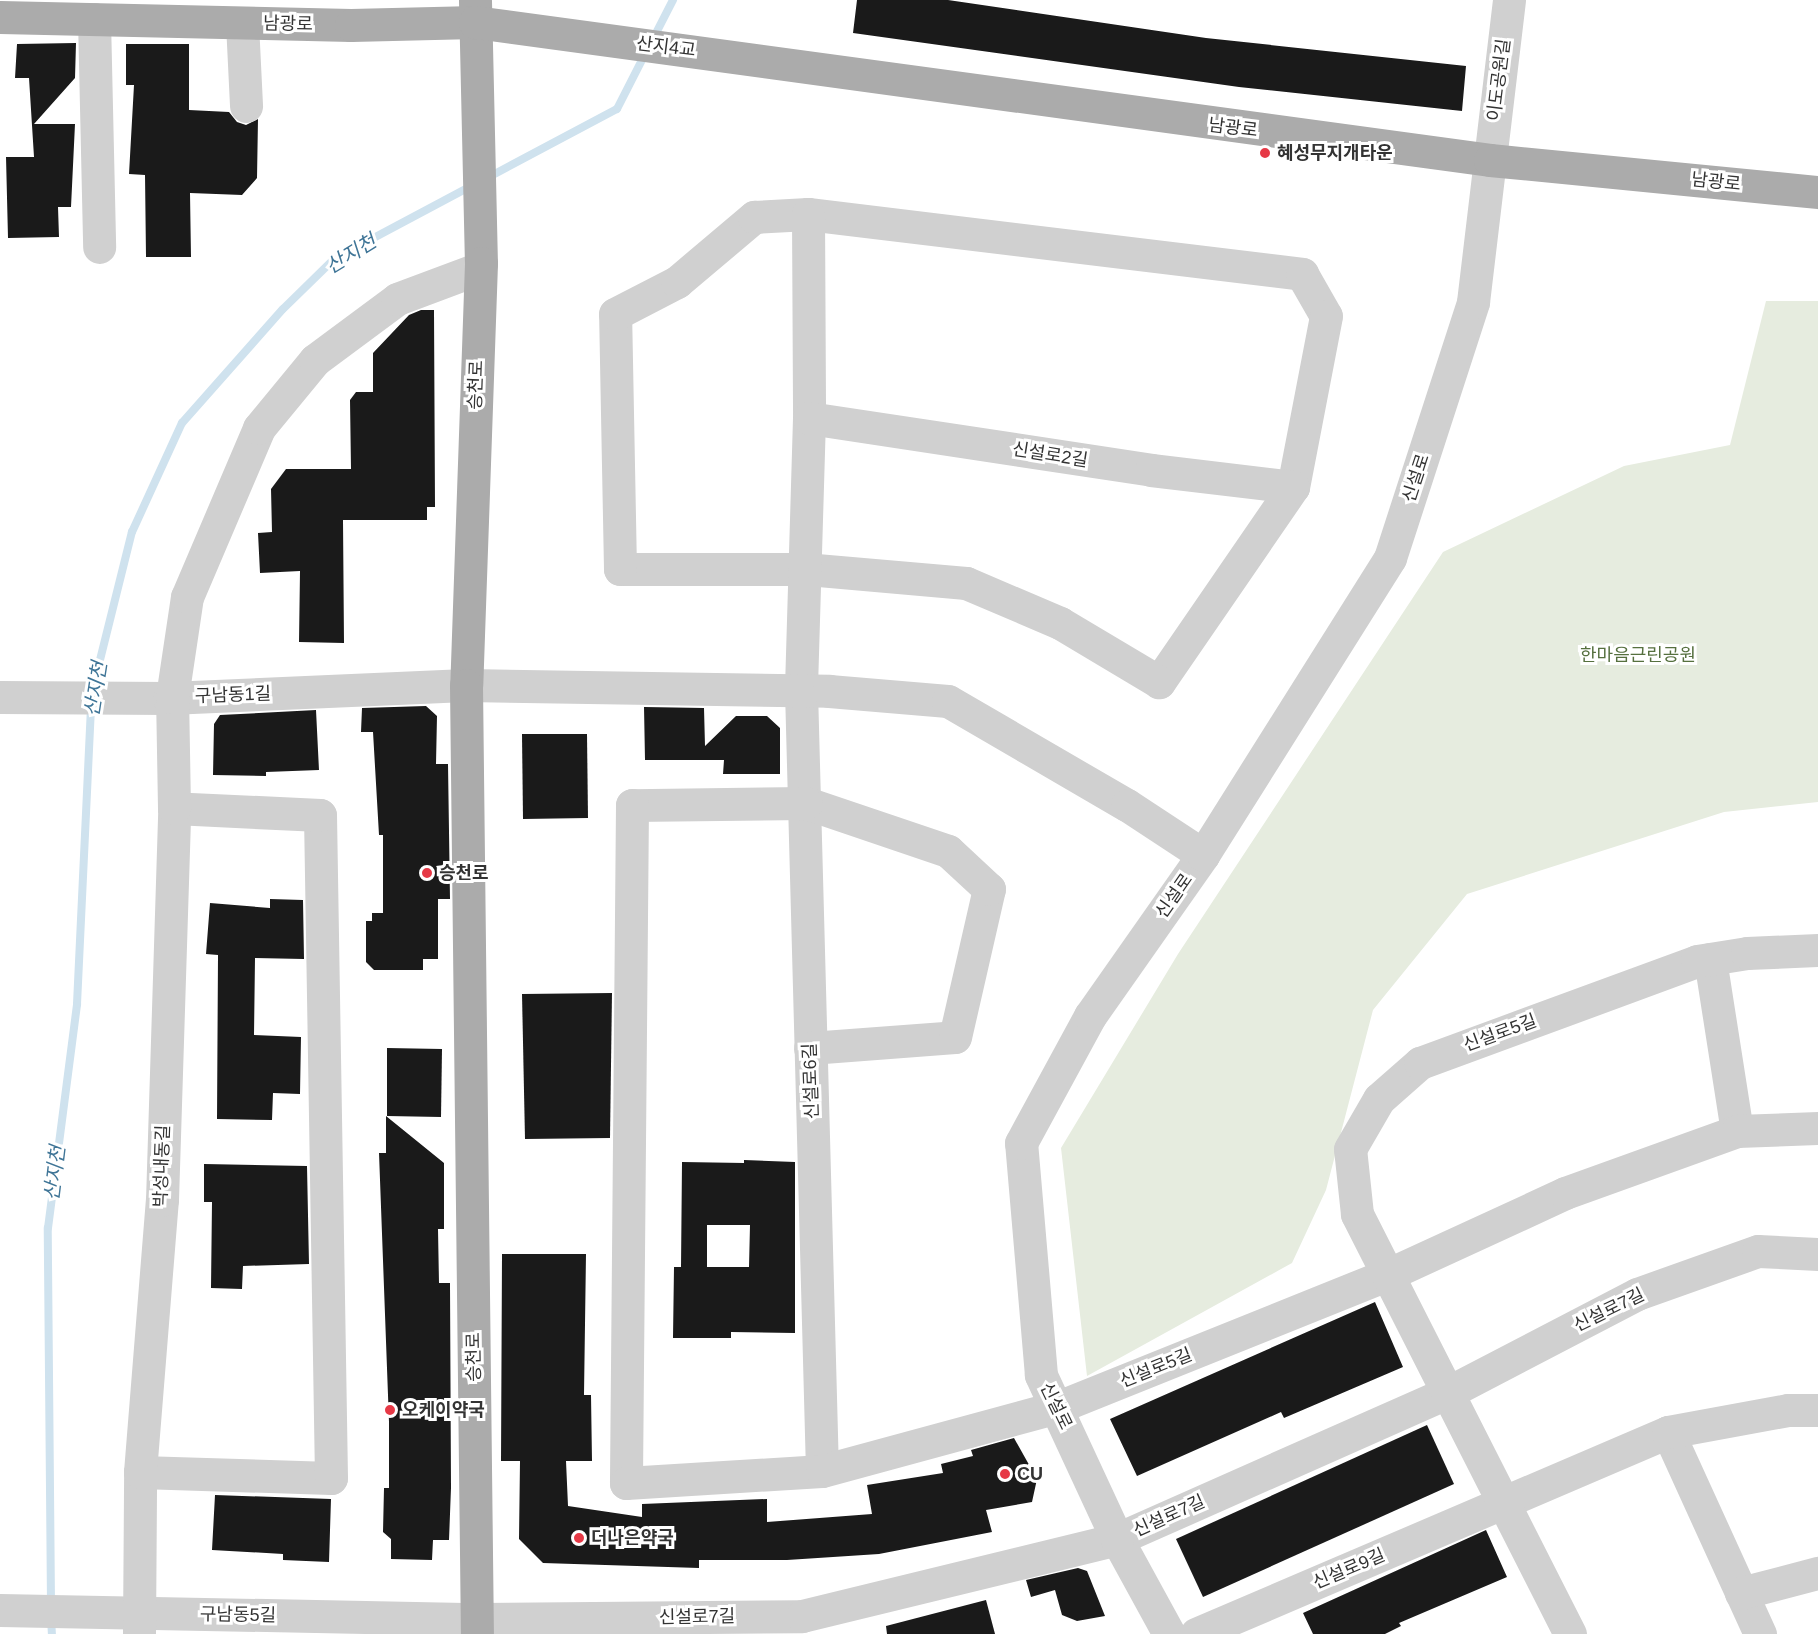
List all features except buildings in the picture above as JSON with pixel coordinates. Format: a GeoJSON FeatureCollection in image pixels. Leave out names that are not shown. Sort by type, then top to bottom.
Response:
{"type":"FeatureCollection","features":[{"type":"Feature","properties":{"kind":"main road","name":"남광로"},"geometry":{"type":"LineString","coordinates":[[0,17],[351,25],[475,11],[574,36]]}},
{"type":"Feature","properties":{"kind":"main road","name":"승천로"},"geometry":{"type":"LineString","coordinates":[[475,11],[481,265],[466,685],[477,1626]]}},
{"type":"Feature","properties":{"kind":"main road","name":"산지4교"},"geometry":{"type":"LineString","coordinates":[[574,36],[758,58]]}},
{"type":"Feature","properties":{"kind":"main road","name":"남광로"},"geometry":{"type":"LineString","coordinates":[[758,58],[1123,113],[1490,160],[1818,192]]}},
{"type":"Feature","properties":{"kind":"street","name":"이도공원길"},"geometry":{"type":"LineString","coordinates":[[1490,160],[1509,0]]}},
{"type":"Feature","properties":{"kind":"street"},"geometry":{"type":"LineString","coordinates":[[94,19],[99,247]]}},
{"type":"Feature","properties":{"kind":"street"},"geometry":{"type":"LineString","coordinates":[[243,23],[246,106]]}},
{"type":"Feature","properties":{"kind":"street","name":"신설로"},"geometry":{"type":"LineString","coordinates":[[1169,1634],[1117,1539],[1058,1407],[1041,1375],[1021,1143],[1090,1016],[1203,855],[1390,558],[1473,302],[1490,160]]}},
{"type":"Feature","properties":{"kind":"street"},"geometry":{"type":"LineString","coordinates":[[801,690],[808,418],[808,214]]}},
{"type":"Feature","properties":{"kind":"street"},"geometry":{"type":"LineString","coordinates":[[808,214],[1302,274],[1326,316],[1293,487],[1159,682],[1060,623],[966,583],[805,569],[620,569],[615,314],[677,282],[754,217],[808,214]]}},
{"type":"Feature","properties":{"kind":"street","name":"박성내동길"},"geometry":{"type":"LineString","coordinates":[[130,1620],[162,1200],[174,808],[170,698],[187,597],[259,428],[315,360],[397,298],[481,265]]}},
{"type":"Feature","properties":{"kind":"street","name":"신설로2길"},"geometry":{"type":"LineString","coordinates":[[808,418],[1293,487]]}},
{"type":"Feature","properties":{"kind":"street","name":"구남동1길"},"geometry":{"type":"LineString","coordinates":[[0,698],[170,698],[466,685],[801,690],[948,701],[1127,805],[1203,855]]}},
{"type":"Feature","properties":{"kind":"street","name":"신설로6길"},"geometry":{"type":"LineString","coordinates":[[801,690],[806,803],[810,1048],[822,1471]]}},
{"type":"Feature","properties":{"kind":"street"},"geometry":{"type":"LineString","coordinates":[[806,803],[948,851],[989,889],[955,1036],[810,1048]]}},
{"type":"Feature","properties":{"kind":"street","name":"신설로5길"},"geometry":{"type":"LineString","coordinates":[[806,803],[632,805],[626,1483],[822,1471],[1058,1407],[1387,1275],[1565,1193],[1737,1131],[1818,1128]]}},
{"type":"Feature","properties":{"kind":"street"},"geometry":{"type":"LineString","coordinates":[[140,1472],[331,1478],[320,815],[174,808]]}},
{"type":"Feature","properties":{"kind":"street","name":"신설로5길"},"geometry":{"type":"LineString","coordinates":[[1387,1275],[1357,1214],[1350,1149],[1379,1099],[1420,1063],[1710,959],[1818,950]]}},
{"type":"Feature","properties":{"kind":"street"},"geometry":{"type":"LineString","coordinates":[[1710,959],[1737,1131]]}},
{"type":"Feature","properties":{"kind":"street","name":"신설로7길"},"geometry":{"type":"LineString","coordinates":[[477,1626],[802,1616],[1117,1539],[1447,1393],[1637,1294],[1758,1251],[1818,1254]]}},
{"type":"Feature","properties":{"kind":"street"},"geometry":{"type":"LineString","coordinates":[[1387,1275],[1570,1634]]}},
{"type":"Feature","properties":{"kind":"street","name":"신설로9길"},"geometry":{"type":"LineString","coordinates":[[1196,1634],[1668,1432],[1788,1410],[1818,1410]]}},
{"type":"Feature","properties":{"kind":"street"},"geometry":{"type":"LineString","coordinates":[[1668,1432],[1760,1634]]}},
{"type":"Feature","properties":{"kind":"street"},"geometry":{"type":"LineString","coordinates":[[1741,1593],[1818,1573]]}},
{"type":"Feature","properties":{"kind":"street","name":"구남동5길"},"geometry":{"type":"LineString","coordinates":[[0,1610],[130,1620],[477,1626]]}},
{"type":"Feature","properties":{"kind":"green space","name":"한마음근린공원"},"geometry":{"type":"Polygon","coordinates":[[[1766,301],[1818,301],[1818,802],[1724,812],[1467,894],[1373,1010],[1326,1190],[1292,1263],[1087,1376],[1061,1148],[1178,954],[1443,552],[1624,466],[1730,445],[1766,301]]]}},
{"type":"Feature","properties":{"kind":"waterway","name":"산지천"},"geometry":{"type":"LineString","coordinates":[[653,39],[673,0]]}},
{"type":"Feature","properties":{"kind":"waterway","name":"산지천"},"geometry":{"type":"LineString","coordinates":[[487,178],[617,109],[645,54]]}},
{"type":"Feature","properties":{"kind":"waterway","name":"산지천"},"geometry":{"type":"LineString","coordinates":[[92,692],[132,532],[182,423],[283,309],[334,259],[473,185]]}},
{"type":"Feature","properties":{"kind":"waterway","name":"산지천"},"geometry":{"type":"LineString","coordinates":[[51,1604],[48,1228],[77,1004],[91,704]]}},
{"type":"Feature","properties":{"kind":"waterway","name":"산지천"},"geometry":{"type":"LineString","coordinates":[[51,1617],[52,1634]]}},
{"type":"Feature","properties":{"kind":"place","name":"혜성무지개타운"},"geometry":{"type":"Point","coordinates":[1265,153]}},
{"type":"Feature","properties":{"kind":"place","name":"승천로"},"geometry":{"type":"Point","coordinates":[427,873]}},
{"type":"Feature","properties":{"kind":"place","name":"오케이약국"},"geometry":{"type":"Point","coordinates":[390,1410]}},
{"type":"Feature","properties":{"kind":"place","name":"CU"},"geometry":{"type":"Point","coordinates":[1005,1474]}},
{"type":"Feature","properties":{"kind":"place","name":"더나은약국"},"geometry":{"type":"Point","coordinates":[579,1538]}}]}
